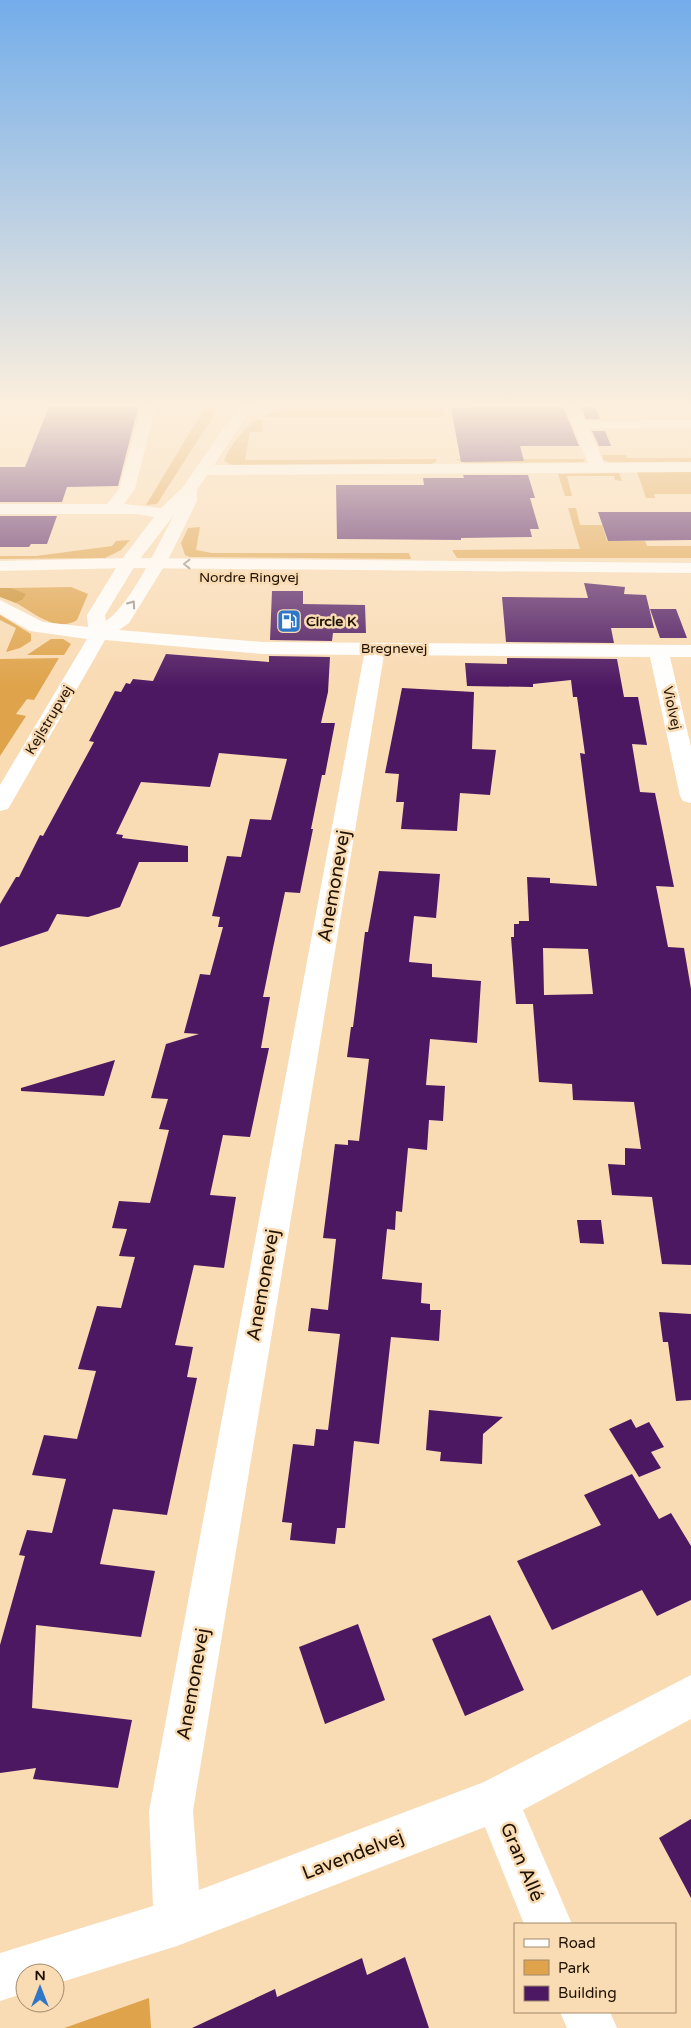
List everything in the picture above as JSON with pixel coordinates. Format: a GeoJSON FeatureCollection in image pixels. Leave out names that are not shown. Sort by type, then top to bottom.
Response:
{"type":"FeatureCollection","features":[{"type":"Feature","properties":{"kind":"street"},"geometry":{"type":"LineString","coordinates":[[112,508],[119,499]]}},
{"type":"Feature","properties":{"kind":"street","name":"Kejlstrupvej"},"geometry":{"type":"LineString","coordinates":[[98,636],[96,615],[124,570],[165,514],[180,499]]}},
{"type":"Feature","properties":{"kind":"street","name":"Kejlstrupvej"},"geometry":{"type":"LineString","coordinates":[[0,804],[98,636],[122,619],[153,570],[189,499]]}},
{"type":"Feature","properties":{"kind":"street"},"geometry":{"type":"LineString","coordinates":[[0,509],[112,508],[136,509],[165,514]]}},
{"type":"Feature","properties":{"kind":"street","name":"Nordre Ringvej"},"geometry":{"type":"LineString","coordinates":[[0,566],[153,570],[281,578],[498,568],[691,568]]}},
{"type":"Feature","properties":{"kind":"street","name":"Nordre Ringvej"},"geometry":{"type":"LineString","coordinates":[[0,578],[124,570]]}},
{"type":"Feature","properties":{"kind":"street","name":"Bregnevej"},"geometry":{"type":"LineString","coordinates":[[0,606],[37,627],[98,636],[263,648],[691,651]]}},
{"type":"Feature","properties":{"kind":"street","name":"Anemonevej"},"geometry":{"type":"LineString","coordinates":[[177,1922],[170,1811],[374,648]]}},
{"type":"Feature","properties":{"kind":"street","name":"Violvej"},"geometry":{"type":"LineString","coordinates":[[659,651],[691,796]]}},
{"type":"Feature","properties":{"kind":"street","name":"Lavendelvej"},"geometry":{"type":"LineString","coordinates":[[0,1977],[177,1922],[496,1800],[691,1696]]}},
{"type":"Feature","properties":{"kind":"street","name":"Gran Allé"},"geometry":{"type":"LineString","coordinates":[[496,1800],[548,1923]]}},
{"type":"Feature","properties":{"kind":"street"},"geometry":{"type":"LineString","coordinates":[[585,2013],[592,2028]]}},
{"type":"Feature","properties":{"kind":"green space"},"geometry":{"type":"Polygon","coordinates":[[[150,499],[160,499],[157,504],[146,505],[150,499]]]}},
{"type":"Feature","properties":{"kind":"green space"},"geometry":{"type":"Polygon","coordinates":[[[568,508],[576,508],[580,525],[602,525],[607,541],[645,541],[647,546],[691,546],[691,558],[457,558],[452,550],[580,549],[568,508]]]}},
{"type":"Feature","properties":{"kind":"green space"},"geometry":{"type":"Polygon","coordinates":[[[200,527],[196,550],[212,553],[409,553],[411,559],[190,557],[185,555],[181,543],[188,528],[200,527]]]}},
{"type":"Feature","properties":{"kind":"green space"},"geometry":{"type":"Polygon","coordinates":[[[130,540],[121,550],[105,558],[0,559],[0,556],[36,556],[112,546],[116,541],[130,540]]]}},
{"type":"Feature","properties":{"kind":"green space"},"geometry":{"type":"Polygon","coordinates":[[[71,587],[88,594],[77,620],[61,624],[45,620],[16,603],[22,600],[11,588],[71,587]]]}},
{"type":"Feature","properties":{"kind":"green space"},"geometry":{"type":"Polygon","coordinates":[[[0,615],[31,634],[31,641],[20,648],[6,652],[16,628],[0,620],[0,615]]]}},
{"type":"Feature","properties":{"kind":"green space"},"geometry":{"type":"Polygon","coordinates":[[[51,639],[63,639],[71,644],[64,655],[27,655],[51,639]]]}},
{"type":"Feature","properties":{"kind":"green space"},"geometry":{"type":"Polygon","coordinates":[[[59,658],[34,700],[27,699],[16,714],[26,716],[0,756],[0,659],[59,658]]]}},
{"type":"Feature","properties":{"kind":"green space"},"geometry":{"type":"Polygon","coordinates":[[[149,1998],[151,2028],[64,2028],[70,2026],[149,1998]]]}},
{"type":"Feature","properties":{"kind":"shaded area"},"geometry":{"type":"Polygon","coordinates":[[[0,588],[11,588],[26,594],[22,600],[16,603],[0,597],[0,588]]]}},
{"type":"Feature","properties":{"kind":"building"},"geometry":{"type":"Polygon","coordinates":[[[0,499],[63,499],[62,502],[0,502],[0,499]]]}},
{"type":"Feature","properties":{"kind":"building"},"geometry":{"type":"Polygon","coordinates":[[[336,499],[530,499],[539,529],[530,529],[532,537],[461,538],[461,540],[337,539],[336,499]]]}},
{"type":"Feature","properties":{"kind":"building"},"geometry":{"type":"Polygon","coordinates":[[[598,512],[691,512],[691,540],[608,541],[598,512]]]}},
{"type":"Feature","properties":{"kind":"building"},"geometry":{"type":"Polygon","coordinates":[[[0,516],[57,516],[47,544],[31,544],[29,547],[0,547],[0,516]]]}},
{"type":"Feature","properties":{"kind":"building"},"geometry":{"type":"Polygon","coordinates":[[[584,583],[625,587],[624,594],[646,595],[654,628],[611,628],[614,643],[506,642],[502,597],[588,598],[584,583]]]}},
{"type":"Feature","properties":{"kind":"building"},"geometry":{"type":"Polygon","coordinates":[[[272,591],[303,591],[303,604],[365,605],[366,633],[333,633],[332,641],[270,640],[272,591]]]}},
{"type":"Feature","properties":{"kind":"building"},"geometry":{"type":"Polygon","coordinates":[[[650,609],[676,609],[687,638],[660,638],[650,609]]]}},
{"type":"Feature","properties":{"kind":"building"},"geometry":{"type":"Polygon","coordinates":[[[166,654],[269,662],[269,656],[330,657],[328,692],[321,723],[335,723],[325,775],[322,775],[300,893],[285,892],[273,948],[263,997],[270,997],[261,1048],[269,1048],[250,1137],[223,1135],[210,1195],[236,1197],[224,1268],[194,1265],[175,1345],[193,1347],[187,1377],[197,1378],[167,1515],[113,1509],[100,1564],[155,1571],[141,1637],[36,1625],[32,1708],[132,1720],[118,1788],[33,1779],[36,1768],[0,1773],[0,1645],[25,1556],[19,1555],[27,1530],[52,1533],[66,1479],[32,1475],[44,1435],[77,1439],[96,1371],[78,1369],[97,1306],[121,1308],[135,1257],[119,1256],[127,1229],[112,1228],[119,1201],[150,1203],[169,1130],[159,1129],[168,1099],[151,1098],[166,1044],[199,1034],[184,1033],[200,974],[210,975],[223,927],[218,927],[220,917],[212,916],[227,856],[241,857],[250,819],[271,820],[287,759],[219,753],[210,787],[141,782],[116,834],[123,835],[122,838],[188,846],[188,862],[139,862],[120,907],[88,917],[57,914],[48,931],[0,947],[0,904],[16,877],[19,877],[40,835],[43,836],[94,742],[89,741],[115,691],[121,692],[126,683],[130,684],[133,679],[153,681],[166,654]]]}},
{"type":"Feature","properties":{"kind":"building"},"geometry":{"type":"Polygon","coordinates":[[[507,658],[617,659],[624,697],[638,697],[647,745],[632,744],[640,792],[655,793],[674,887],[656,886],[668,947],[684,948],[691,989],[691,1265],[662,1264],[652,1197],[612,1195],[608,1164],[625,1165],[625,1148],[641,1149],[634,1102],[573,1100],[572,1084],[539,1082],[533,1004],[516,1004],[511,937],[514,937],[514,924],[519,924],[519,921],[529,921],[527,877],[550,878],[550,883],[597,886],[580,753],[585,754],[577,697],[573,697],[571,680],[533,684],[533,687],[467,686],[465,663],[507,664],[507,658]],[[543,948],[544,995],[593,994],[588,949],[543,948]]]}},
{"type":"Feature","properties":{"kind":"building"},"geometry":{"type":"Polygon","coordinates":[[[402,688],[474,692],[472,749],[496,750],[490,795],[460,793],[457,831],[401,829],[404,802],[396,802],[399,774],[385,773],[402,688]]]}},
{"type":"Feature","properties":{"kind":"building"},"geometry":{"type":"Polygon","coordinates":[[[379,871],[440,874],[436,918],[414,916],[409,962],[432,964],[432,977],[481,981],[477,1043],[430,1039],[426,1085],[445,1086],[443,1121],[429,1120],[427,1150],[408,1148],[402,1212],[396,1211],[395,1230],[387,1229],[382,1279],[422,1283],[421,1303],[430,1304],[430,1310],[441,1310],[439,1341],[391,1337],[379,1444],[354,1441],[345,1528],[337,1528],[335,1544],[290,1540],[292,1523],[282,1522],[293,1444],[314,1446],[316,1429],[328,1430],[340,1334],[308,1331],[311,1308],[328,1310],[336,1239],[323,1238],[335,1144],[348,1145],[348,1140],[359,1141],[369,1059],[347,1057],[351,1027],[353,1027],[365,932],[368,932],[379,871]]]}},
{"type":"Feature","properties":{"kind":"building"},"geometry":{"type":"Polygon","coordinates":[[[115,1060],[104,1096],[21,1091],[21,1088],[115,1060]]]}},
{"type":"Feature","properties":{"kind":"building"},"geometry":{"type":"Polygon","coordinates":[[[577,1220],[601,1220],[604,1244],[580,1243],[577,1220]]]}},
{"type":"Feature","properties":{"kind":"building"},"geometry":{"type":"Polygon","coordinates":[[[659,1312],[691,1314],[691,1400],[676,1401],[668,1342],[663,1342],[659,1312]]]}},
{"type":"Feature","properties":{"kind":"building"},"geometry":{"type":"Polygon","coordinates":[[[429,1410],[503,1417],[483,1434],[482,1464],[440,1461],[441,1452],[426,1450],[429,1410]]]}},
{"type":"Feature","properties":{"kind":"building"},"geometry":{"type":"Polygon","coordinates":[[[631,1419],[636,1428],[649,1422],[664,1447],[651,1452],[661,1468],[639,1477],[609,1429],[631,1419]]]}},
{"type":"Feature","properties":{"kind":"building"},"geometry":{"type":"Polygon","coordinates":[[[632,1474],[659,1519],[671,1513],[691,1546],[691,1600],[657,1616],[642,1590],[552,1630],[517,1561],[601,1525],[584,1495],[632,1474]]]}},
{"type":"Feature","properties":{"kind":"building"},"geometry":{"type":"Polygon","coordinates":[[[490,1615],[524,1690],[465,1716],[432,1639],[490,1615]]]}},
{"type":"Feature","properties":{"kind":"building"},"geometry":{"type":"Polygon","coordinates":[[[358,1624],[385,1700],[325,1724],[299,1647],[358,1624]]]}},
{"type":"Feature","properties":{"kind":"building"},"geometry":{"type":"Polygon","coordinates":[[[691,1819],[691,1898],[659,1838],[691,1819]]]}},
{"type":"Feature","properties":{"kind":"building"},"geometry":{"type":"Polygon","coordinates":[[[405,1957],[429,2028],[192,2028],[275,1989],[277,1997],[362,1958],[367,1975],[405,1957]]]}},
{"type":"Feature","properties":{"kind":"place","name":"Circle K"},"geometry":{"type":"Point","coordinates":[289,621]}}]}
